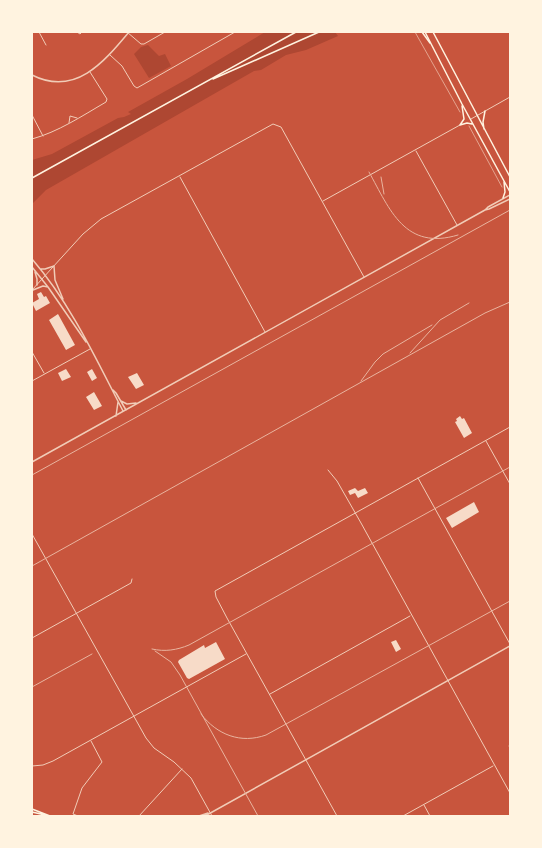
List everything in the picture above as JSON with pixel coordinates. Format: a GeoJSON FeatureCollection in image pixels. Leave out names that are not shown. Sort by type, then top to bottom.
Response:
{"type":"FeatureCollection","features":[{"type":"Feature","properties":{"kind":"main road"},"geometry":{"type":"LineString","coordinates":[[32,178],[296,32]]}},
{"type":"Feature","properties":{"kind":"main road"},"geometry":{"type":"LineString","coordinates":[[209,81],[318,32]]}},
{"type":"Feature","properties":{"kind":"main road"},"geometry":{"type":"LineString","coordinates":[[423,32],[510,193]]}},
{"type":"Feature","properties":{"kind":"main road"},"geometry":{"type":"LineString","coordinates":[[433,32],[510,177]]}},
{"type":"Feature","properties":{"kind":"main road"},"geometry":{"type":"LineString","coordinates":[[460,125],[464,119],[462,104]]}},
{"type":"Feature","properties":{"kind":"main road"},"geometry":{"type":"LineString","coordinates":[[485,111],[483,122],[485,131]]}},
{"type":"Feature","properties":{"kind":"main road"},"geometry":{"type":"LineString","coordinates":[[460,125],[467,123],[473,124]]}},
{"type":"Feature","properties":{"kind":"main road"},"geometry":{"type":"LineString","coordinates":[[503,198],[505,192],[504,180]]}},
{"type":"Feature","properties":{"kind":"main road"},"geometry":{"type":"LineString","coordinates":[[32,809],[49,816]]}},
{"type":"Feature","properties":{"kind":"main road"},"geometry":{"type":"LineString","coordinates":[[32,812],[49,816]]}},
{"type":"Feature","properties":{"kind":"street"},"geometry":{"type":"LineString","coordinates":[[39,32],[46,45]]}},
{"type":"Feature","properties":{"kind":"street"},"geometry":{"type":"LineString","coordinates":[[77,32],[80,34],[82,32]]}},
{"type":"Feature","properties":{"kind":"street"},"geometry":{"type":"LineString","coordinates":[[32,75],[50,82],[77,79],[90,72],[109,54],[128,32],[141,44],[144,44],[165,32]]}},
{"type":"Feature","properties":{"kind":"street"},"geometry":{"type":"LineString","coordinates":[[109,54],[122,66],[134,86],[137,88],[235,32]]}},
{"type":"Feature","properties":{"kind":"street"},"geometry":{"type":"LineString","coordinates":[[32,139],[44,136],[106,102],[107,99],[90,72]]}},
{"type":"Feature","properties":{"kind":"street"},"geometry":{"type":"LineString","coordinates":[[470,120],[510,97]]}},
{"type":"Feature","properties":{"kind":"street"},"geometry":{"type":"LineString","coordinates":[[32,115],[44,136]]}},
{"type":"Feature","properties":{"kind":"street"},"geometry":{"type":"LineString","coordinates":[[69,123],[70,116],[78,118]]}},
{"type":"Feature","properties":{"kind":"street"},"geometry":{"type":"LineString","coordinates":[[32,290],[83,234],[101,219],[273,124],[281,128],[364,278]]}},
{"type":"Feature","properties":{"kind":"street"},"geometry":{"type":"LineString","coordinates":[[322,201],[460,125]]}},
{"type":"Feature","properties":{"kind":"street"},"geometry":{"type":"LineString","coordinates":[[416,150],[458,226]]}},
{"type":"Feature","properties":{"kind":"street"},"geometry":{"type":"LineString","coordinates":[[180,176],[266,332]]}},
{"type":"Feature","properties":{"kind":"street"},"geometry":{"type":"LineString","coordinates":[[32,462],[458,226],[510,193]]}},
{"type":"Feature","properties":{"kind":"street"},"geometry":{"type":"LineString","coordinates":[[485,210],[489,210],[510,198]]}},
{"type":"Feature","properties":{"kind":"street"},"geometry":{"type":"LineString","coordinates":[[32,259],[41,269],[63,301],[113,390],[123,412]]}},
{"type":"Feature","properties":{"kind":"street"},"geometry":{"type":"LineString","coordinates":[[32,266],[90,348]]}},
{"type":"Feature","properties":{"kind":"street"},"geometry":{"type":"LineString","coordinates":[[41,269],[54,266]]}},
{"type":"Feature","properties":{"kind":"street"},"geometry":{"type":"LineString","coordinates":[[54,266],[54,280],[63,301]]}},
{"type":"Feature","properties":{"kind":"street"},"geometry":{"type":"LineString","coordinates":[[35,270],[37,285]]}},
{"type":"Feature","properties":{"kind":"street"},"geometry":{"type":"LineString","coordinates":[[32,290],[43,286],[48,287]]}},
{"type":"Feature","properties":{"kind":"street"},"geometry":{"type":"LineString","coordinates":[[32,381],[90,348]]}},
{"type":"Feature","properties":{"kind":"street"},"geometry":{"type":"LineString","coordinates":[[32,352],[44,374]]}},
{"type":"Feature","properties":{"kind":"street"},"geometry":{"type":"LineString","coordinates":[[113,390],[126,410]]}},
{"type":"Feature","properties":{"kind":"street"},"geometry":{"type":"LineString","coordinates":[[116,416],[118,401]]}},
{"type":"Feature","properties":{"kind":"street"},"geometry":{"type":"LineString","coordinates":[[121,401],[127,404],[138,403]]}},
{"type":"Feature","properties":{"kind":"street"},"geometry":{"type":"LineString","coordinates":[[337,816],[214,593],[219,588],[510,427]]}},
{"type":"Feature","properties":{"kind":"street"},"geometry":{"type":"LineString","coordinates":[[485,441],[510,484]]}},
{"type":"Feature","properties":{"kind":"street"},"geometry":{"type":"LineString","coordinates":[[328,470],[337,481],[510,793]]}},
{"type":"Feature","properties":{"kind":"street"},"geometry":{"type":"LineString","coordinates":[[200,816],[306,760],[510,645],[418,478]]}},
{"type":"Feature","properties":{"kind":"street"},"geometry":{"type":"LineString","coordinates":[[32,534],[146,738],[154,748],[183,769],[191,778],[212,816]]}},
{"type":"Feature","properties":{"kind":"street"},"geometry":{"type":"LineString","coordinates":[[32,638],[131,583],[132,578]]}},
{"type":"Feature","properties":{"kind":"street"},"geometry":{"type":"LineString","coordinates":[[269,694],[411,615]]}},
{"type":"Feature","properties":{"kind":"street"},"geometry":{"type":"LineString","coordinates":[[32,766],[43,765],[53,761],[247,654]]}},
{"type":"Feature","properties":{"kind":"street"},"geometry":{"type":"LineString","coordinates":[[78,816],[73,814],[82,788],[102,762],[91,740]]}},
{"type":"Feature","properties":{"kind":"street"},"geometry":{"type":"LineString","coordinates":[[403,816],[494,765]]}},
{"type":"Feature","properties":{"kind":"street"},"geometry":{"type":"LineString","coordinates":[[139,816],[183,769]]}},
{"type":"Feature","properties":{"kind":"street"},"geometry":{"type":"LineString","coordinates":[[424,805],[430,816]]}},
{"type":"Feature","properties":{"kind":"street"},"geometry":{"type":"LineString","coordinates":[[205,816],[210,812]]}},
{"type":"Feature","properties":{"kind":"shaded area"},"geometry":{"type":"Polygon","coordinates":[[[265,32],[335,32],[338,36],[306,50],[286,55],[261,70],[254,71],[46,190],[32,204],[32,160],[52,154],[118,118],[131,114],[128,112],[187,79],[265,32]]]}},
{"type":"Feature","properties":{"kind":"shaded area"},"geometry":{"type":"Polygon","coordinates":[[[148,45],[159,56],[165,54],[171,66],[149,78],[134,54],[141,47],[148,45]]]}},
{"type":"Feature","properties":{"kind":"building"},"geometry":{"type":"Polygon","coordinates":[[[41,292],[44,297],[46,296],[50,303],[36,311],[32,303],[39,299],[37,294],[41,292]]]}},
{"type":"Feature","properties":{"kind":"building"},"geometry":{"type":"Polygon","coordinates":[[[58,314],[75,345],[66,350],[49,320],[58,314]]]}},
{"type":"Feature","properties":{"kind":"building"},"geometry":{"type":"Polygon","coordinates":[[[66,369],[71,377],[62,381],[58,373],[66,369]]]}},
{"type":"Feature","properties":{"kind":"building"},"geometry":{"type":"Polygon","coordinates":[[[92,369],[97,378],[92,381],[87,372],[92,369]]]}},
{"type":"Feature","properties":{"kind":"building"},"geometry":{"type":"Polygon","coordinates":[[[137,373],[144,385],[136,389],[128,377],[137,373]]]}},
{"type":"Feature","properties":{"kind":"building"},"geometry":{"type":"Polygon","coordinates":[[[94,392],[102,406],[94,410],[86,397],[94,392]]]}},
{"type":"Feature","properties":{"kind":"building"},"geometry":{"type":"Polygon","coordinates":[[[460,416],[462,419],[464,418],[472,433],[464,438],[455,422],[460,416]]]}},
{"type":"Feature","properties":{"kind":"building"},"geometry":{"type":"Polygon","coordinates":[[[355,488],[358,491],[365,488],[368,493],[358,498],[355,493],[350,495],[348,491],[355,488]]]}},
{"type":"Feature","properties":{"kind":"building"},"geometry":{"type":"Polygon","coordinates":[[[474,502],[479,512],[452,528],[446,518],[474,502]]]}},
{"type":"Feature","properties":{"kind":"building"},"geometry":{"type":"Polygon","coordinates":[[[396,640],[401,649],[396,652],[391,642],[396,640]]]}},
{"type":"Feature","properties":{"kind":"building"},"geometry":{"type":"Polygon","coordinates":[[[216,642],[225,659],[189,679],[187,678],[178,662],[179,660],[204,645],[205,648],[216,642]]]}},
{"type":"Feature","properties":{"kind":"railway"},"geometry":{"type":"LineString","coordinates":[[369,172],[392,213],[412,232],[425,237],[440,238],[458,235]]}},
{"type":"Feature","properties":{"kind":"railway"},"geometry":{"type":"LineString","coordinates":[[381,177],[384,194]]}},
{"type":"Feature","properties":{"kind":"railway"},"geometry":{"type":"LineString","coordinates":[[32,475],[510,210]]}},
{"type":"Feature","properties":{"kind":"railway"},"geometry":{"type":"LineString","coordinates":[[32,566],[485,313],[510,302]]}},
{"type":"Feature","properties":{"kind":"railway"},"geometry":{"type":"LineString","coordinates":[[410,353],[440,320],[469,303]]}},
{"type":"Feature","properties":{"kind":"railway"},"geometry":{"type":"LineString","coordinates":[[361,381],[383,354],[432,325]]}},
{"type":"Feature","properties":{"kind":"railway"},"geometry":{"type":"LineString","coordinates":[[152,649],[171,650],[189,645],[510,467]]}},
{"type":"Feature","properties":{"kind":"railway"},"geometry":{"type":"LineString","coordinates":[[201,714],[214,727],[230,736],[239,738],[257,738],[266,735],[510,601]]}},
{"type":"Feature","properties":{"kind":"railway"},"geometry":{"type":"LineString","coordinates":[[155,651],[171,662],[180,675],[258,816]]}},
{"type":"Feature","properties":{"kind":"railway"},"geometry":{"type":"LineString","coordinates":[[32,687],[92,654]]}}]}
